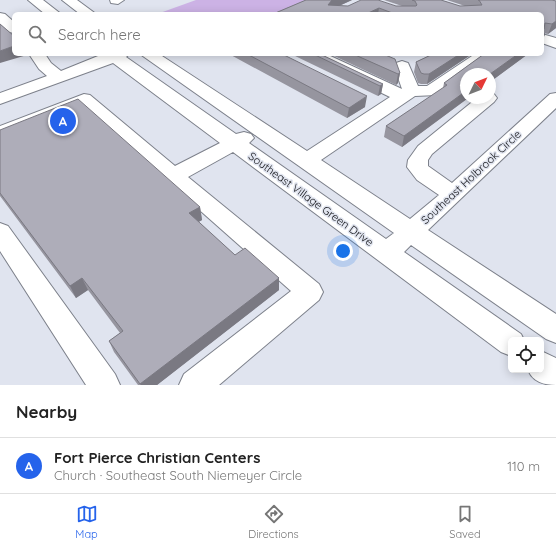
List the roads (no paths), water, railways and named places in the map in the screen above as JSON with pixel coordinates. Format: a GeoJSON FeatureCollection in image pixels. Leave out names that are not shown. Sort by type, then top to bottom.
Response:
{"type":"FeatureCollection","features":[{"type":"Feature","properties":{"kind":"street"},"geometry":{"type":"LineString","coordinates":[[34,0],[51,12]]}},
{"type":"Feature","properties":{"kind":"street"},"geometry":{"type":"LineString","coordinates":[[68,0],[86,12]]}},
{"type":"Feature","properties":{"kind":"street"},"geometry":{"type":"LineString","coordinates":[[0,17],[12,27]]}},
{"type":"Feature","properties":{"kind":"street"},"geometry":{"type":"LineString","coordinates":[[544,39],[556,43]]}},
{"type":"Feature","properties":{"kind":"street"},"geometry":{"type":"LineString","coordinates":[[38,56],[45,66],[58,77]]}},
{"type":"Feature","properties":{"kind":"street"},"geometry":{"type":"LineString","coordinates":[[0,99],[112,56]]}},
{"type":"Feature","properties":{"kind":"street","name":"Southeast Village Green Drive"},"geometry":{"type":"LineString","coordinates":[[116,56],[385,254],[508,341]]}},
{"type":"Feature","properties":{"kind":"street"},"geometry":{"type":"LineString","coordinates":[[151,56],[556,330]]}},
{"type":"Feature","properties":{"kind":"street"},"geometry":{"type":"LineString","coordinates":[[317,56],[407,93]]}},
{"type":"Feature","properties":{"kind":"street"},"geometry":{"type":"LineString","coordinates":[[306,161],[378,105],[407,93],[431,91],[481,57]]}},
{"type":"Feature","properties":{"kind":"street"},"geometry":{"type":"LineString","coordinates":[[402,64],[407,93]]}},
{"type":"Feature","properties":{"kind":"street","name":"Southeast Holbrook Circle"},"geometry":{"type":"LineString","coordinates":[[385,254],[454,194],[556,98]]}},
{"type":"Feature","properties":{"kind":"street"},"geometry":{"type":"LineString","coordinates":[[0,133],[84,99],[310,292],[195,385]]}},
{"type":"Feature","properties":{"kind":"street"},"geometry":{"type":"LineString","coordinates":[[454,194],[424,175],[417,167],[418,160],[425,150],[481,104]]}},
{"type":"Feature","properties":{"kind":"street"},"geometry":{"type":"LineString","coordinates":[[173,176],[259,130]]}},
{"type":"Feature","properties":{"kind":"street"},"geometry":{"type":"LineString","coordinates":[[0,232],[104,385]]}},
{"type":"Feature","properties":{"kind":"street"},"geometry":{"type":"LineString","coordinates":[[544,367],[556,376]]}},
{"type":"Feature","properties":{"kind":"place","name":"Fort Pierce Christian Centers"},"geometry":{"type":"Point","coordinates":[63,121]}}]}
